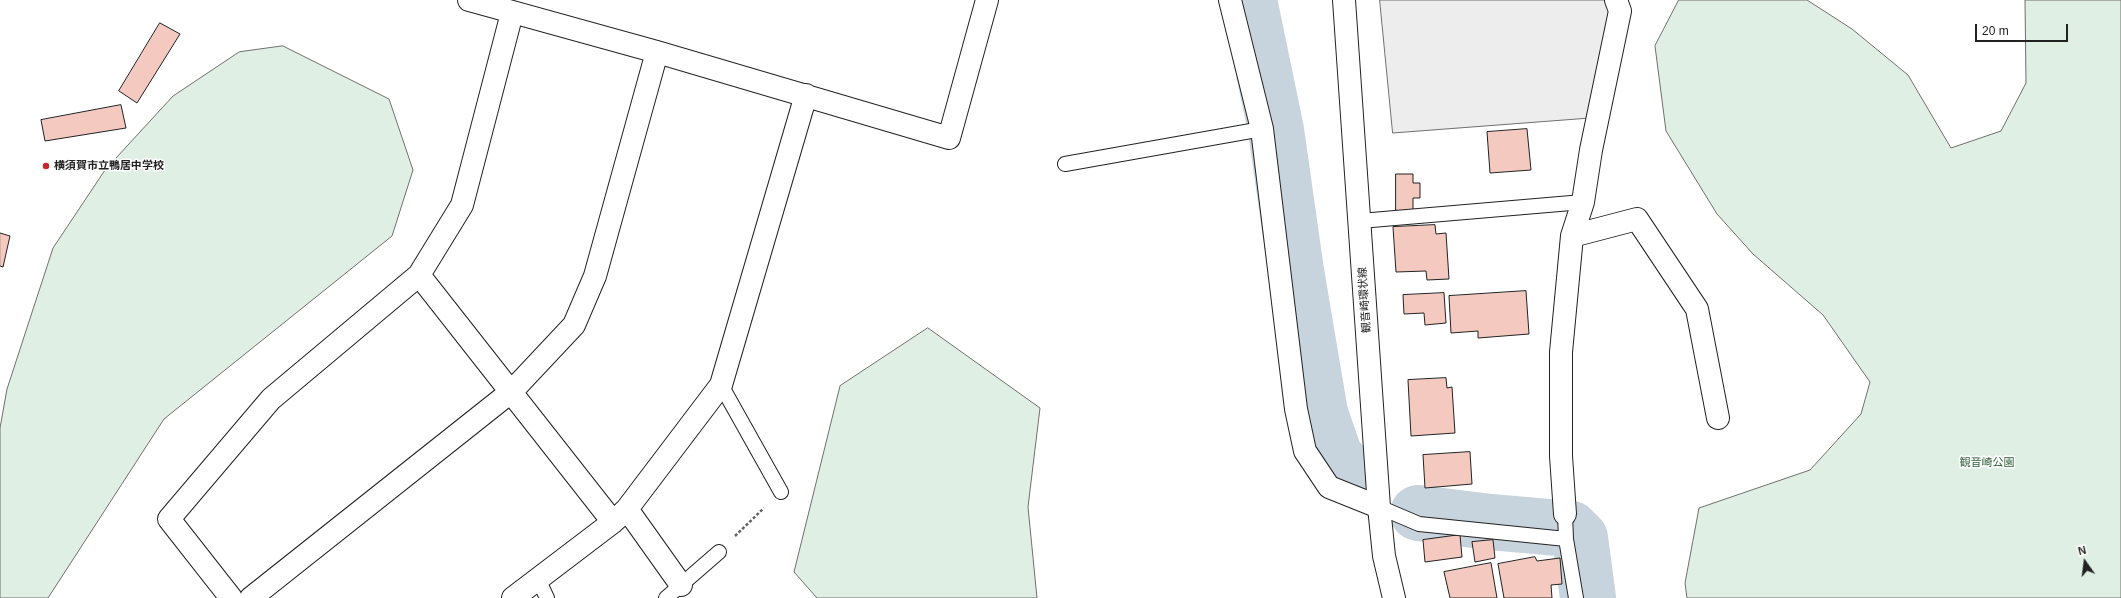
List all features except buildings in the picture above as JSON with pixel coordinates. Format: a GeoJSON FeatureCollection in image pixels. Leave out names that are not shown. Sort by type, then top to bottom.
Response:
{"type":"FeatureCollection","features":[{"type":"Feature","properties":{"kind":"street"},"geometry":{"type":"LineString","coordinates":[[469,0],[657,52],[949,138],[987,0]]}},
{"type":"Feature","properties":{"kind":"street"},"geometry":{"type":"LineString","coordinates":[[1230,0],[1262,129],[1296,409],[1305,451],[1330,487],[1379,507]]}},
{"type":"Feature","properties":{"kind":"street","name":"観音崎環状線"},"geometry":{"type":"LineString","coordinates":[[1344,0],[1379,507],[1384,556],[1394,598]]}},
{"type":"Feature","properties":{"kind":"street"},"geometry":{"type":"LineString","coordinates":[[1565,514],[1561,456],[1561,352],[1572,236],[1583,202],[1591,150],[1622,4]]}},
{"type":"Feature","properties":{"kind":"street"},"geometry":{"type":"LineString","coordinates":[[231,598],[169,519],[271,399],[419,275],[462,205],[512,13]]}},
{"type":"Feature","properties":{"kind":"street"},"geometry":{"type":"LineString","coordinates":[[251,598],[512,391],[574,325],[595,276],[657,52]]}},
{"type":"Feature","properties":{"kind":"street"},"geometry":{"type":"LineString","coordinates":[[513,598],[542,589],[620,515],[721,385],[806,95]]}},
{"type":"Feature","properties":{"kind":"street"},"geometry":{"type":"LineString","coordinates":[[1572,236],[1637,219],[1697,309],[1718,418]]}},
{"type":"Feature","properties":{"kind":"street"},"geometry":{"type":"LineString","coordinates":[[419,275],[512,391],[620,515],[674,591]]}},
{"type":"Feature","properties":{"kind":"lane"},"geometry":{"type":"LineString","coordinates":[[1065,164],[1262,129]]}},
{"type":"Feature","properties":{"kind":"lane"},"geometry":{"type":"LineString","coordinates":[[1360,222],[1583,202]]}},
{"type":"Feature","properties":{"kind":"lane"},"geometry":{"type":"LineString","coordinates":[[721,385],[780,492]]}},
{"type":"Feature","properties":{"kind":"lane"},"geometry":{"type":"LineString","coordinates":[[1379,507],[1418,524],[1566,539]]}},
{"type":"Feature","properties":{"kind":"lane"},"geometry":{"type":"LineString","coordinates":[[1565,514],[1566,539],[1576,598]]}},
{"type":"Feature","properties":{"kind":"lane"},"geometry":{"type":"LineString","coordinates":[[674,591],[719,552]]}},
{"type":"Feature","properties":{"kind":"path"},"geometry":{"type":"LineString","coordinates":[[719,552],[780,492]]}},
{"type":"Feature","properties":{"kind":"green space","name":"観音崎公園"},"geometry":{"type":"Polygon","coordinates":[[[1679,0],[1807,0],[1852,29],[1908,75],[1951,148],[2001,131],[2026,83],[2025,0],[2121,0],[2121,598],[1687,598],[1685,583],[1699,508],[1810,470],[1861,414],[1870,382],[1823,315],[1753,254],[1717,214],[1666,131],[1655,46],[1679,0]]]}},
{"type":"Feature","properties":{"kind":"green space"},"geometry":{"type":"Polygon","coordinates":[[[283,46],[389,99],[413,170],[392,236],[164,419],[48,598],[0,598],[0,428],[7,389],[53,248],[105,170],[173,96],[239,52],[283,46]]]}},
{"type":"Feature","properties":{"kind":"green space"},"geometry":{"type":"Polygon","coordinates":[[[928,328],[1040,408],[1028,507],[1037,598],[817,598],[794,572],[840,386],[928,328]]]}},
{"type":"Feature","properties":{"kind":"shaded area"},"geometry":{"type":"Polygon","coordinates":[[[1380,0],[1608,0],[1611,11],[1590,118],[1393,133],[1380,0]]]}},
{"type":"Feature","properties":{"kind":"waterway"},"geometry":{"type":"LineString","coordinates":[[1249,0],[1276,130],[1296,271],[1320,413],[1335,457],[1352,474]]}},
{"type":"Feature","properties":{"kind":"waterway"},"geometry":{"type":"LineString","coordinates":[[1418,513],[1490,522],[1571,529],[1580,538],[1588,598]]}},
{"type":"Feature","properties":{"kind":"place","name":"横須賀市立鴨居中学校"},"geometry":{"type":"Point","coordinates":[46,166]}}]}
